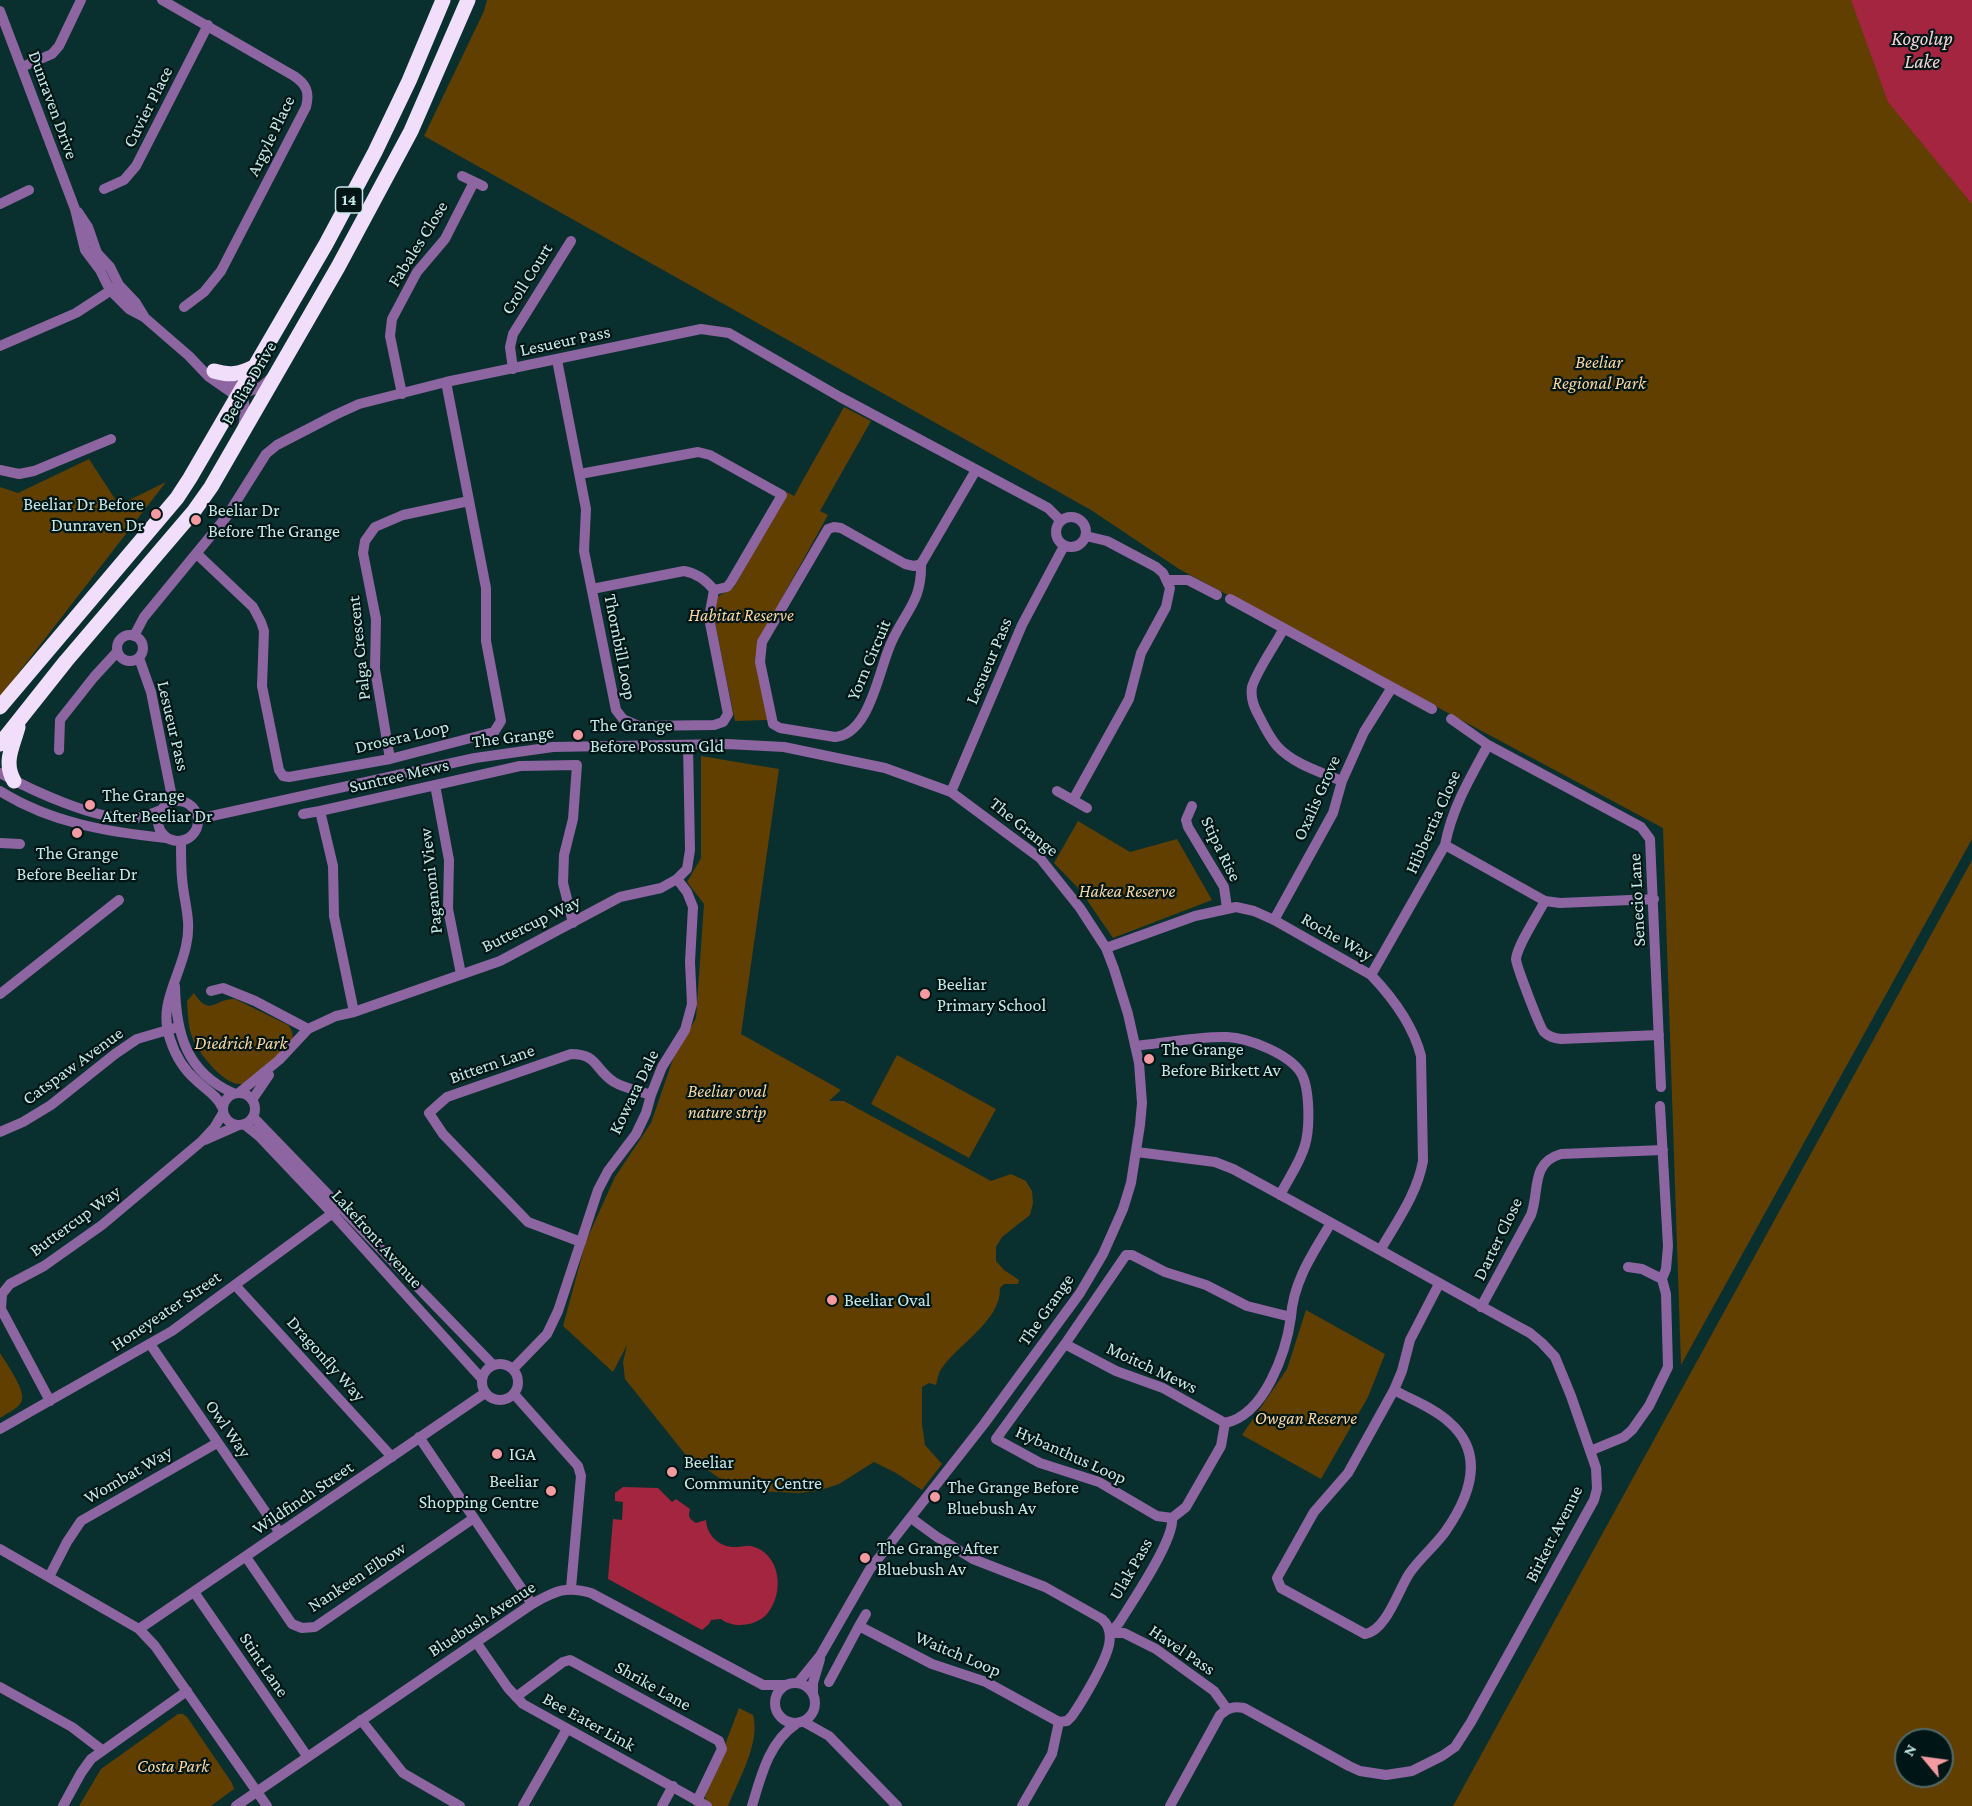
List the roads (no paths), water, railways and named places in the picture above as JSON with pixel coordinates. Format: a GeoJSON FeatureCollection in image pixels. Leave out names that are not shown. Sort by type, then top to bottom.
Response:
{"type":"FeatureCollection","features":[{"type":"Feature","properties":{"kind":"highway","name":"Beeliar Drive"},"geometry":{"type":"LineString","coordinates":[[0,707],[177,498],[326,244],[375,152],[409,81],[443,0]]}},
{"type":"Feature","properties":{"kind":"highway","name":"Beeliar Drive"},"geometry":{"type":"LineString","coordinates":[[0,744],[66,661],[194,511],[241,437],[411,131],[468,0]]}},
{"type":"Feature","properties":{"kind":"highway"},"geometry":{"type":"LineString","coordinates":[[214,371],[228,375],[238,374],[254,367]]}},
{"type":"Feature","properties":{"kind":"highway"},"geometry":{"type":"LineString","coordinates":[[14,781],[8,762],[21,719]]}},
{"type":"Feature","properties":{"kind":"street"},"geometry":{"type":"LineString","coordinates":[[22,68],[52,54],[59,46],[81,0]]}},
{"type":"Feature","properties":{"kind":"street","name":"Argyle Place"},"geometry":{"type":"LineString","coordinates":[[162,0],[294,76],[304,84],[308,96],[306,107],[221,271],[204,292],[184,307]]}},
{"type":"Feature","properties":{"kind":"street","name":"Dunraven Drive"},"geometry":{"type":"LineString","coordinates":[[0,11],[75,210],[85,250],[114,287],[136,303],[144,317],[189,356],[209,377],[232,393],[240,392],[237,386],[189,356]]}},
{"type":"Feature","properties":{"kind":"street","name":"Cuvier Place"},"geometry":{"type":"LineString","coordinates":[[104,189],[124,180],[136,166],[208,26]]}},
{"type":"Feature","properties":{"kind":"street","name":"Fabales Close"},"geometry":{"type":"LineString","coordinates":[[402,394],[390,336],[392,319],[417,272],[445,239],[478,184],[462,176]]}},
{"type":"Feature","properties":{"kind":"street"},"geometry":{"type":"LineString","coordinates":[[0,204],[29,190]]}},
{"type":"Feature","properties":{"kind":"street","name":"Croll Court"},"geometry":{"type":"LineString","coordinates":[[513,369],[510,347],[516,326],[571,241]]}},
{"type":"Feature","properties":{"kind":"street"},"geometry":{"type":"LineString","coordinates":[[0,346],[76,313],[114,287]]}},
{"type":"Feature","properties":{"kind":"street","name":"Lesueur Pass"},"geometry":{"type":"LineString","coordinates":[[134,636],[144,617],[227,516],[261,459],[271,449],[347,409],[446,382],[701,329],[729,333],[840,397],[1048,508],[1061,521],[1075,518],[1082,522],[1086,536]]}},
{"type":"Feature","properties":{"kind":"street","name":"Thornbill Loop"},"geometry":{"type":"LineString","coordinates":[[557,360],[586,509],[584,551],[613,705],[623,719],[639,726],[719,724],[726,719],[728,714],[709,618],[714,590]]}},
{"type":"Feature","properties":{"kind":"street"},"geometry":{"type":"LineString","coordinates":[[241,437],[245,410],[240,392],[261,387],[279,370]]}},
{"type":"Feature","properties":{"kind":"street","name":"Drosera Loop"},"geometry":{"type":"LineString","coordinates":[[196,554],[253,606],[261,622],[264,631],[262,686],[279,770],[283,776],[289,777],[390,759],[494,732],[501,721],[486,641],[486,588],[446,382]]}},
{"type":"Feature","properties":{"kind":"street"},"geometry":{"type":"LineString","coordinates":[[0,470],[19,474],[34,471],[111,439]]}},
{"type":"Feature","properties":{"kind":"street"},"geometry":{"type":"LineString","coordinates":[[580,474],[698,452],[710,454],[782,495],[727,587],[714,590],[700,578],[684,571],[592,589]]}},
{"type":"Feature","properties":{"kind":"street","name":"Yorn Circuit"},"geometry":{"type":"LineString","coordinates":[[921,564],[914,566],[905,564],[841,528],[828,529],[762,642],[760,662],[773,724],[780,728],[835,737],[842,736],[860,720],[873,697],[892,640],[918,596],[921,564],[976,470]]}},
{"type":"Feature","properties":{"kind":"street","name":"Palga Crescent"},"geometry":{"type":"LineString","coordinates":[[390,759],[375,669],[376,620],[363,553],[364,541],[375,527],[403,515],[469,501]]}},
{"type":"Feature","properties":{"kind":"street"},"geometry":{"type":"LineString","coordinates":[[1061,521],[1056,534],[1058,541],[1064,546],[1071,548],[1077,546],[1086,536],[1100,537],[1156,567],[1167,580],[1170,588],[1166,607],[1141,653],[1129,699],[1073,800]]}},
{"type":"Feature","properties":{"kind":"street","name":"Lesueur Pass"},"geometry":{"type":"LineString","coordinates":[[951,792],[1022,625],[1064,546]]}},
{"type":"Feature","properties":{"kind":"street"},"geometry":{"type":"LineString","coordinates":[[1167,580],[1188,580],[1216,595]]}},
{"type":"Feature","properties":{"kind":"street"},"geometry":{"type":"LineString","coordinates":[[1230,600],[1432,709]]}},
{"type":"Feature","properties":{"kind":"street"},"geometry":{"type":"LineString","coordinates":[[1283,630],[1252,688],[1254,706],[1268,733],[1284,753],[1300,763],[1342,781]]}},
{"type":"Feature","properties":{"kind":"street"},"geometry":{"type":"LineString","coordinates":[[60,750],[60,720],[117,652],[121,639],[125,636],[134,636],[143,645],[139,658],[135,661],[126,661],[117,652]]}},
{"type":"Feature","properties":{"kind":"street","name":"Lesueur Pass"},"geometry":{"type":"LineString","coordinates":[[139,658],[151,692],[173,801]]}},
{"type":"Feature","properties":{"kind":"street","name":"Oxalis Grove"},"geometry":{"type":"LineString","coordinates":[[1274,920],[1333,813],[1342,781],[1364,732],[1391,688]]}},
{"type":"Feature","properties":{"kind":"street","name":"Senecio Lane"},"geometry":{"type":"LineString","coordinates":[[1451,719],[1488,745],[1641,827],[1650,839],[1661,1087]]}},
{"type":"Feature","properties":{"kind":"street","name":"The Grange"},"geometry":{"type":"LineString","coordinates":[[198,819],[475,758],[553,747],[727,744],[784,747],[885,768],[951,792],[1040,858],[1080,908],[1106,948],[1120,987],[1141,1078],[1142,1103],[1137,1152],[1123,1209],[1112,1237],[1094,1271],[1049,1337],[870,1569],[820,1656],[798,1683]]}},
{"type":"Feature","properties":{"kind":"street","name":"Hibbertia Close"},"geometry":{"type":"LineString","coordinates":[[1371,975],[1445,845],[1448,826],[1458,801],[1488,745]]}},
{"type":"Feature","properties":{"kind":"street"},"geometry":{"type":"LineString","coordinates":[[677,879],[687,869],[690,850],[688,746]]}},
{"type":"Feature","properties":{"kind":"street","name":"Suntree Mews"},"geometry":{"type":"LineString","coordinates":[[303,814],[520,766],[577,765],[573,819],[564,855],[562,883],[573,923]]}},
{"type":"Feature","properties":{"kind":"street"},"geometry":{"type":"LineString","coordinates":[[0,773],[66,804],[98,813],[135,818],[161,810],[173,801],[187,803],[192,807],[198,819],[196,831],[187,840],[181,842],[79,824],[52,817],[0,791]]}},
{"type":"Feature","properties":{"kind":"street","name":"Paganoni View"},"geometry":{"type":"LineString","coordinates":[[435,785],[450,860],[448,909],[461,975]]}},
{"type":"Feature","properties":{"kind":"street"},"geometry":{"type":"LineString","coordinates":[[1057,791],[1087,808]]}},
{"type":"Feature","properties":{"kind":"street","name":"Stipa Rise"},"geometry":{"type":"LineString","coordinates":[[1192,806],[1186,820],[1188,827],[1224,887],[1227,908]]}},
{"type":"Feature","properties":{"kind":"street"},"geometry":{"type":"LineString","coordinates":[[161,810],[159,828],[166,838]]}},
{"type":"Feature","properties":{"kind":"street"},"geometry":{"type":"LineString","coordinates":[[320,812],[333,866],[334,915],[354,1012]]}},
{"type":"Feature","properties":{"kind":"street"},"geometry":{"type":"LineString","coordinates":[[172,1028],[201,1071],[219,1087],[245,1094],[252,1100],[255,1108],[245,1122],[230,1123],[219,1100],[186,1070],[178,1057],[172,1028],[174,979],[186,949],[190,928],[182,880],[181,842]]}},
{"type":"Feature","properties":{"kind":"street"},"geometry":{"type":"LineString","coordinates":[[0,843],[20,844]]}},
{"type":"Feature","properties":{"kind":"street"},"geometry":{"type":"LineString","coordinates":[[1445,845],[1545,901],[1560,903],[1654,899]]}},
{"type":"Feature","properties":{"kind":"street","name":"Buttercup Way"},"geometry":{"type":"LineString","coordinates":[[237,1093],[279,1060],[308,1029],[336,1016],[354,1012],[500,961],[620,897],[661,888],[677,879]]}},
{"type":"Feature","properties":{"kind":"street","name":"Kowara Dale"},"geometry":{"type":"LineString","coordinates":[[513,1369],[547,1334],[558,1311],[598,1190],[608,1171],[636,1134],[662,1067],[685,1030],[692,1004],[690,962],[693,907],[687,892],[677,879]]}},
{"type":"Feature","properties":{"kind":"street"},"geometry":{"type":"LineString","coordinates":[[0,994],[119,900]]}},
{"type":"Feature","properties":{"kind":"street"},"geometry":{"type":"LineString","coordinates":[[1545,901],[1516,957],[1519,975],[1528,991],[1541,1029],[1552,1038],[1560,1039],[1659,1035]]}},
{"type":"Feature","properties":{"kind":"street","name":"Roche Way"},"geometry":{"type":"LineString","coordinates":[[1106,948],[1195,916],[1236,907],[1254,911],[1274,920],[1371,975],[1402,1014],[1418,1042],[1421,1056],[1423,1161],[1421,1172],[1412,1197],[1381,1249]]}},
{"type":"Feature","properties":{"kind":"street"},"geometry":{"type":"LineString","coordinates":[[211,991],[223,988],[255,1001],[308,1029]]}},
{"type":"Feature","properties":{"kind":"street","name":"Catspaw Avenue"},"geometry":{"type":"LineString","coordinates":[[0,1132],[23,1122],[51,1105],[137,1039],[172,1028]]}},
{"type":"Feature","properties":{"kind":"street"},"geometry":{"type":"LineString","coordinates":[[1135,1046],[1227,1037],[1261,1045],[1286,1059],[1301,1072],[1305,1084],[1308,1132],[1301,1156],[1280,1195]]}},
{"type":"Feature","properties":{"kind":"street","name":"Bittern Lane"},"geometry":{"type":"LineString","coordinates":[[581,1242],[528,1222],[443,1134],[429,1113],[447,1097],[571,1054],[584,1054],[592,1058],[601,1072],[616,1083],[651,1095]]}},
{"type":"Feature","properties":{"kind":"street","name":"Buttercup Way"},"geometry":{"type":"LineString","coordinates":[[252,1100],[279,1060]]}},
{"type":"Feature","properties":{"kind":"street"},"geometry":{"type":"LineString","coordinates":[[223,1110],[226,1099],[237,1093]]}},
{"type":"Feature","properties":{"kind":"street"},"geometry":{"type":"LineString","coordinates":[[1590,1451],[1624,1437],[1632,1430],[1649,1406],[1668,1367],[1666,1294],[1662,1279],[1666,1269],[1668,1246],[1660,1106]]}},
{"type":"Feature","properties":{"kind":"street","name":"Buttercup Way"},"geometry":{"type":"LineString","coordinates":[[50,1401],[1,1309],[2,1294],[10,1284],[44,1266],[102,1226],[202,1141],[214,1128],[223,1110]]}},
{"type":"Feature","properties":{"kind":"street","name":"Buttercup Way"},"geometry":{"type":"LineString","coordinates":[[202,1141],[245,1122]]}},
{"type":"Feature","properties":{"kind":"street","name":"Lakefront Avenue"},"geometry":{"type":"LineString","coordinates":[[245,1122],[493,1365]]}},
{"type":"Feature","properties":{"kind":"street","name":"Darter Close"},"geometry":{"type":"LineString","coordinates":[[1481,1307],[1531,1215],[1538,1189],[1538,1173],[1551,1157],[1561,1154],[1663,1150]]}},
{"type":"Feature","properties":{"kind":"street","name":"Birkett Avenue"},"geometry":{"type":"LineString","coordinates":[[1137,1152],[1215,1162],[1233,1170],[1381,1249],[1439,1284],[1530,1333],[1555,1357],[1596,1468],[1594,1500],[1467,1728],[1455,1747],[1442,1756],[1428,1764],[1404,1772],[1386,1775],[1366,1772],[1349,1766],[1244,1708],[1236,1706],[1227,1709]]}},
{"type":"Feature","properties":{"kind":"street","name":"Lakefront Avenue"},"geometry":{"type":"LineString","coordinates":[[337,1210],[482,1379]]}},
{"type":"Feature","properties":{"kind":"street","name":"Honeyeater Street"},"geometry":{"type":"LineString","coordinates":[[0,1429],[172,1331],[337,1210]]}},
{"type":"Feature","properties":{"kind":"street"},"geometry":{"type":"LineString","coordinates":[[1172,1518],[1186,1507],[1221,1446],[1225,1423],[1242,1417],[1266,1388],[1283,1355],[1291,1317],[1292,1299],[1304,1270],[1331,1223]]}},
{"type":"Feature","properties":{"kind":"street","name":"Hybanthus Loop"},"geometry":{"type":"LineString","coordinates":[[988,1449],[1128,1254],[1165,1272],[1206,1285],[1236,1301],[1291,1317]]}},
{"type":"Feature","properties":{"kind":"street"},"geometry":{"type":"LineString","coordinates":[[1628,1267],[1642,1269],[1662,1279]]}},
{"type":"Feature","properties":{"kind":"street"},"geometry":{"type":"LineString","coordinates":[[1394,1390],[1439,1414],[1456,1428],[1467,1447],[1472,1469],[1467,1493],[1449,1526],[1412,1569],[1381,1624],[1371,1633],[1359,1632],[1281,1588],[1277,1582],[1314,1512],[1348,1473],[1394,1390],[1402,1371],[1410,1340],[1439,1284]]}},
{"type":"Feature","properties":{"kind":"street","name":"Dragonfly Way"},"geometry":{"type":"LineString","coordinates":[[235,1285],[392,1457]]}},
{"type":"Feature","properties":{"kind":"street","name":"Owl Way"},"geometry":{"type":"LineString","coordinates":[[150,1344],[280,1533]]}},
{"type":"Feature","properties":{"kind":"street","name":"Moitch Mews"},"geometry":{"type":"LineString","coordinates":[[1065,1344],[1116,1371],[1163,1388],[1225,1423]]}},
{"type":"Feature","properties":{"kind":"street"},"geometry":{"type":"LineString","coordinates":[[493,1365],[507,1366],[513,1369],[517,1376],[518,1383],[514,1394],[507,1400],[498,1401],[485,1393],[482,1379],[485,1372],[493,1365]]}},
{"type":"Feature","properties":{"kind":"street","name":"Wildfinch Street"},"geometry":{"type":"LineString","coordinates":[[139,1629],[485,1393]]}},
{"type":"Feature","properties":{"kind":"street"},"geometry":{"type":"LineString","coordinates":[[514,1394],[578,1466],[581,1476],[571,1588],[599,1597],[763,1685],[775,1702],[779,1716],[776,1743],[758,1785],[752,1806]]}},
{"type":"Feature","properties":{"kind":"street"},"geometry":{"type":"LineString","coordinates":[[419,1437],[532,1604]]}},
{"type":"Feature","properties":{"kind":"street","name":"Hybanthus Loop"},"geometry":{"type":"LineString","coordinates":[[996,1439],[1040,1463],[1099,1482],[1157,1516],[1172,1518]]}},
{"type":"Feature","properties":{"kind":"street","name":"Wombat Way"},"geometry":{"type":"LineString","coordinates":[[49,1577],[81,1521],[217,1443]]}},
{"type":"Feature","properties":{"kind":"street","name":"Nankeen Elbow"},"geometry":{"type":"LineString","coordinates":[[246,1557],[292,1624],[302,1628],[315,1627],[474,1518]]}},
{"type":"Feature","properties":{"kind":"street"},"geometry":{"type":"LineString","coordinates":[[911,1518],[973,1559],[1045,1587],[1102,1619],[1109,1628],[1106,1653],[1077,1709],[1070,1719],[1059,1722],[1052,1754],[1022,1806]]}},
{"type":"Feature","properties":{"kind":"street","name":"Ulak Pass"},"geometry":{"type":"LineString","coordinates":[[1110,1633],[1119,1623],[1167,1542],[1173,1525],[1172,1518]]}},
{"type":"Feature","properties":{"kind":"street"},"geometry":{"type":"LineString","coordinates":[[0,1549],[139,1629],[155,1646],[267,1806]]}},
{"type":"Feature","properties":{"kind":"street","name":"Bluebush Avenue"},"geometry":{"type":"LineString","coordinates":[[236,1806],[532,1604],[556,1592],[571,1588]]}},
{"type":"Feature","properties":{"kind":"street","name":"Stint Lane"},"geometry":{"type":"LineString","coordinates":[[194,1592],[307,1756]]}},
{"type":"Feature","properties":{"kind":"street"},"geometry":{"type":"LineString","coordinates":[[829,1682],[866,1614]]}},
{"type":"Feature","properties":{"kind":"street","name":"Waitch Loop"},"geometry":{"type":"LineString","coordinates":[[860,1626],[932,1664],[986,1682],[1059,1722]]}},
{"type":"Feature","properties":{"kind":"street","name":"Havel Pass"},"geometry":{"type":"LineString","coordinates":[[1110,1633],[1124,1633],[1156,1649],[1214,1691],[1227,1709]]}},
{"type":"Feature","properties":{"kind":"street","name":"Bee Eater Link"},"geometry":{"type":"LineString","coordinates":[[476,1642],[516,1697],[529,1708],[702,1803]]}},
{"type":"Feature","properties":{"kind":"street","name":"The Grange"},"geometry":{"type":"LineString","coordinates":[[813,1693],[813,1683],[820,1656]]}},
{"type":"Feature","properties":{"kind":"street","name":"Shrike Lane"},"geometry":{"type":"LineString","coordinates":[[516,1697],[563,1662],[570,1660],[719,1741],[722,1749],[702,1803]]}},
{"type":"Feature","properties":{"kind":"street"},"geometry":{"type":"LineString","coordinates":[[763,1685],[798,1683],[807,1686],[816,1701],[811,1717],[788,1729],[776,1743]]}},
{"type":"Feature","properties":{"kind":"street"},"geometry":{"type":"LineString","coordinates":[[775,1702],[778,1692],[786,1685]]}},
{"type":"Feature","properties":{"kind":"street"},"geometry":{"type":"LineString","coordinates":[[0,1687],[72,1727],[102,1750]]}},
{"type":"Feature","properties":{"kind":"street"},"geometry":{"type":"LineString","coordinates":[[63,1806],[81,1773],[92,1759],[187,1691]]}},
{"type":"Feature","properties":{"kind":"street"},"geometry":{"type":"LineString","coordinates":[[815,1709],[828,1736],[897,1806]]}},
{"type":"Feature","properties":{"kind":"street"},"geometry":{"type":"LineString","coordinates":[[1170,1806],[1221,1715],[1227,1709]]}},
{"type":"Feature","properties":{"kind":"street"},"geometry":{"type":"LineString","coordinates":[[779,1716],[790,1723],[800,1723],[828,1736]]}},
{"type":"Feature","properties":{"kind":"street"},"geometry":{"type":"LineString","coordinates":[[361,1720],[403,1773],[460,1806]]}},
{"type":"Feature","properties":{"kind":"street"},"geometry":{"type":"LineString","coordinates":[[523,1806],[567,1729]]}},
{"type":"Feature","properties":{"kind":"street"},"geometry":{"type":"LineString","coordinates":[[662,1806],[673,1786]]}},
{"type":"Feature","properties":{"kind":"water","name":"Kogolup Lake"},"geometry":{"type":"Polygon","coordinates":[[[1851,0],[1972,0],[1972,204],[1888,102],[1851,0]]]}},
{"type":"Feature","properties":{"kind":"water"},"geometry":{"type":"Polygon","coordinates":[[[623,1487],[658,1488],[672,1502],[676,1499],[690,1509],[689,1514],[694,1522],[706,1520],[712,1536],[720,1543],[731,1547],[751,1546],[761,1550],[769,1557],[774,1565],[778,1585],[773,1605],[767,1614],[745,1625],[732,1624],[721,1619],[711,1620],[702,1630],[608,1579],[613,1519],[622,1520],[623,1502],[615,1501],[615,1493],[623,1487]]]}},
{"type":"Feature","properties":{"kind":"place","name":"Beeliar Dr Before Dunraven Dr"},"geometry":{"type":"Point","coordinates":[156,514]}},
{"type":"Feature","properties":{"kind":"place","name":"Beeliar Dr Before The Grange"},"geometry":{"type":"Point","coordinates":[196,520]}},
{"type":"Feature","properties":{"kind":"place","name":"The Grange Before Possum Gld"},"geometry":{"type":"Point","coordinates":[578,735]}},
{"type":"Feature","properties":{"kind":"place","name":"The Grange After Beeliar Dr"},"geometry":{"type":"Point","coordinates":[90,805]}},
{"type":"Feature","properties":{"kind":"place","name":"The Grange Before Beeliar Dr"},"geometry":{"type":"Point","coordinates":[77,833]}},
{"type":"Feature","properties":{"kind":"place","name":"Beeliar Primary School"},"geometry":{"type":"Point","coordinates":[925,994]}},
{"type":"Feature","properties":{"kind":"place","name":"The Grange Before Birkett Av"},"geometry":{"type":"Point","coordinates":[1149,1059]}},
{"type":"Feature","properties":{"kind":"place","name":"Beeliar Oval"},"geometry":{"type":"Point","coordinates":[832,1300]}},
{"type":"Feature","properties":{"kind":"place","name":"IGA"},"geometry":{"type":"Point","coordinates":[497,1454]}},
{"type":"Feature","properties":{"kind":"place","name":"Beeliar Community Centre"},"geometry":{"type":"Point","coordinates":[672,1472]}},
{"type":"Feature","properties":{"kind":"place","name":"Beeliar Shopping Centre"},"geometry":{"type":"Point","coordinates":[551,1491]}},
{"type":"Feature","properties":{"kind":"place","name":"The Grange Before Bluebush Av"},"geometry":{"type":"Point","coordinates":[935,1497]}},
{"type":"Feature","properties":{"kind":"place","name":"The Grange After Bluebush Av"},"geometry":{"type":"Point","coordinates":[865,1558]}},
{"type":"Feature","properties":{"kind":"park label","name":"Beeliar Regional Park"},"geometry":{"type":"Point","coordinates":[1599,372]}},
{"type":"Feature","properties":{"kind":"park label","name":"Habitat Reserve"},"geometry":{"type":"Point","coordinates":[741,615]}},
{"type":"Feature","properties":{"kind":"park label","name":"Hakea Reserve"},"geometry":{"type":"Point","coordinates":[1127,891]}},
{"type":"Feature","properties":{"kind":"park label","name":"Diedrich Park"},"geometry":{"type":"Point","coordinates":[241,1043]}},
{"type":"Feature","properties":{"kind":"park label","name":"Beeliar oval nature strip"},"geometry":{"type":"Point","coordinates":[727,1101]}},
{"type":"Feature","properties":{"kind":"park label","name":"Owgan Reserve"},"geometry":{"type":"Point","coordinates":[1306,1418]}},
{"type":"Feature","properties":{"kind":"park label","name":"Costa Park"},"geometry":{"type":"Point","coordinates":[173,1766]}}]}
